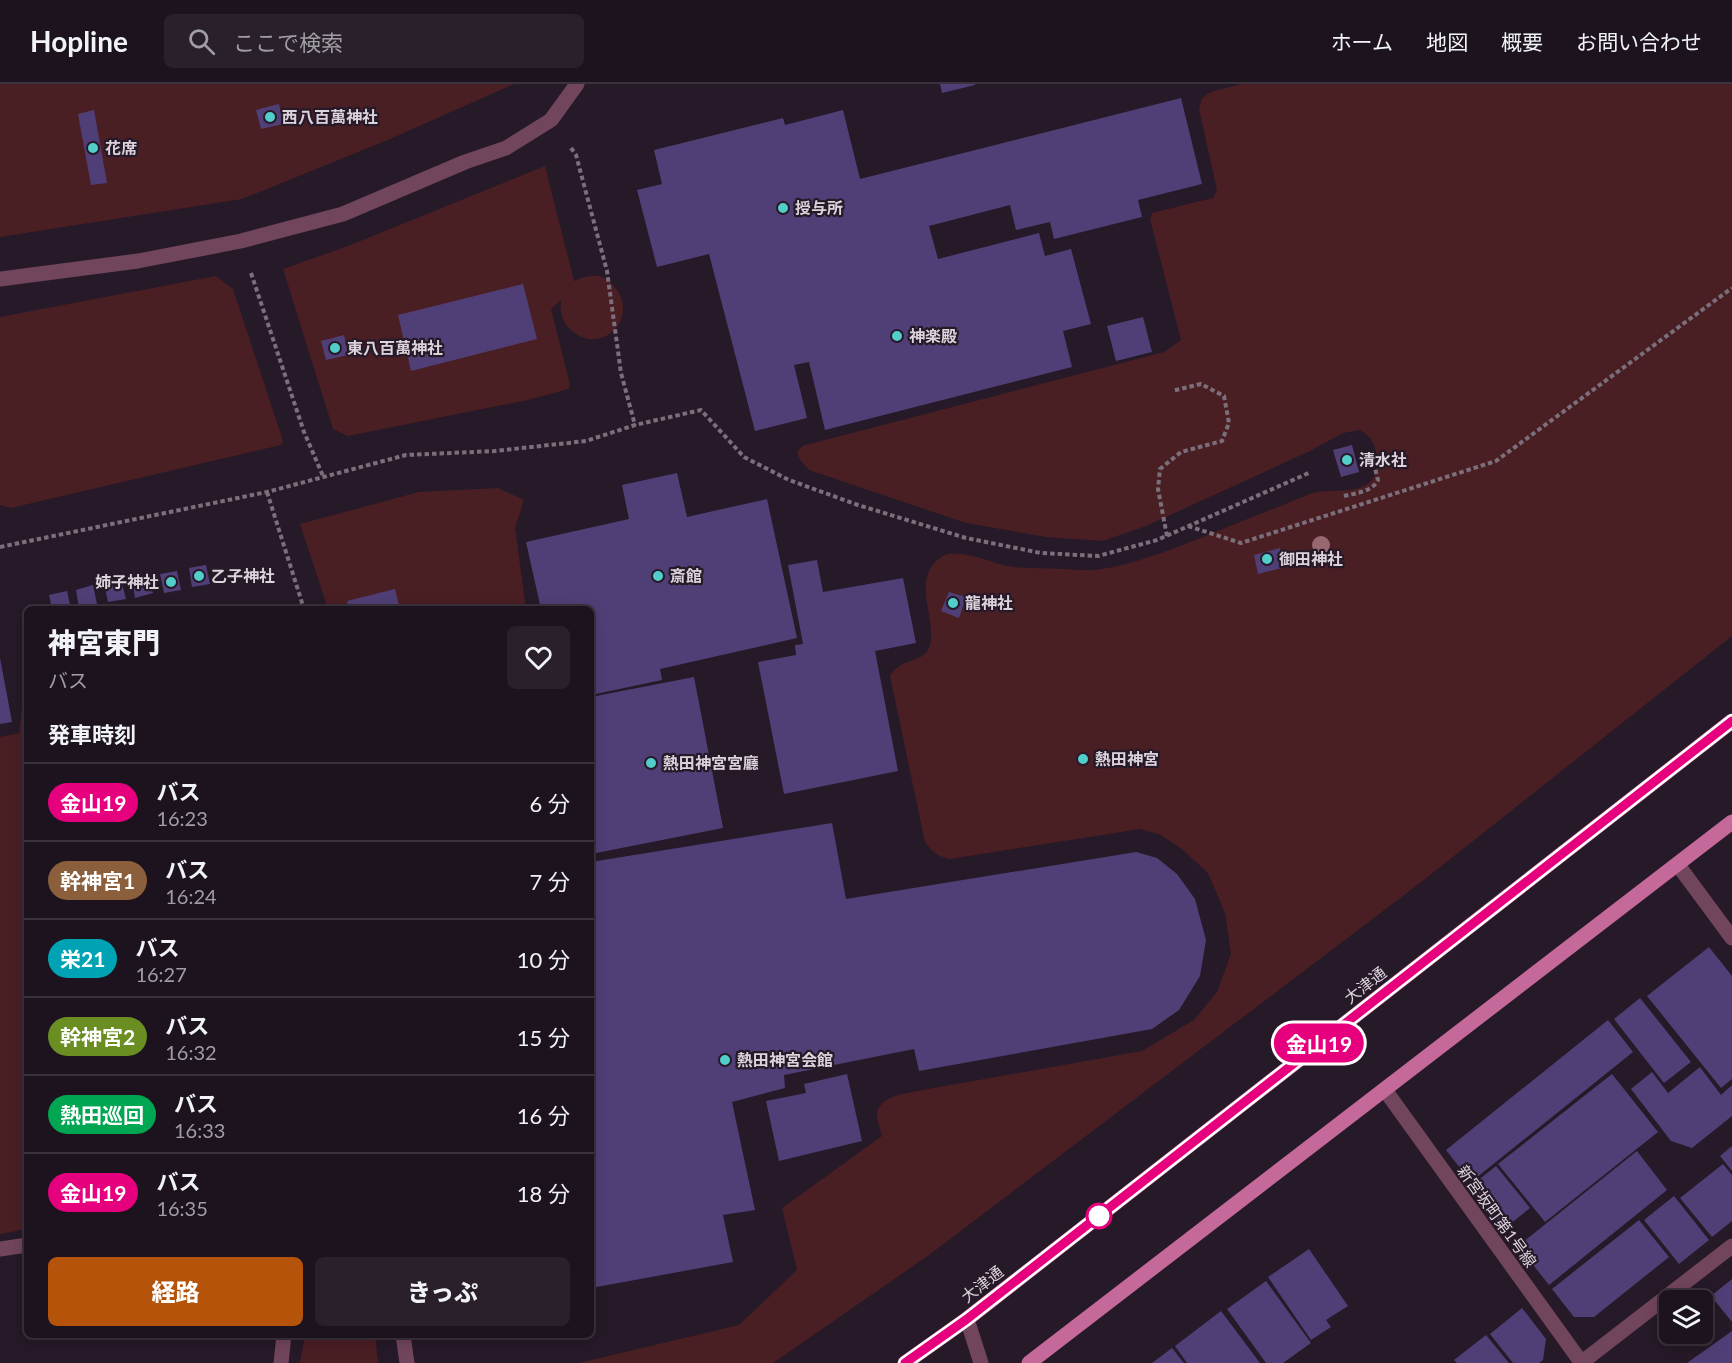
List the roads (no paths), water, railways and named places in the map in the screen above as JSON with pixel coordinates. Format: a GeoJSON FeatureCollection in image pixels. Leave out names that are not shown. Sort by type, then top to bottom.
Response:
{"type":"FeatureCollection","features":[{"type":"Feature","properties":{"kind":"main road","name":"大津通"},"geometry":{"type":"LineString","coordinates":[[905,1363],[967,1319],[1732,721]]}},
{"type":"Feature","properties":{"kind":"main road"},"geometry":{"type":"LineString","coordinates":[[1029,1363],[1732,822]]}},
{"type":"Feature","properties":{"kind":"street"},"geometry":{"type":"LineString","coordinates":[[0,279],[138,261],[241,241],[343,214],[465,162],[506,148],[551,120],[577,84]]}},
{"type":"Feature","properties":{"kind":"street"},"geometry":{"type":"LineString","coordinates":[[1678,865],[1732,938]]}},
{"type":"Feature","properties":{"kind":"street","name":"新宮坂町第1号線"},"geometry":{"type":"LineString","coordinates":[[1384,1090],[1581,1363]]}},
{"type":"Feature","properties":{"kind":"street"},"geometry":{"type":"LineString","coordinates":[[0,1250],[24,1246]]}},
{"type":"Feature","properties":{"kind":"street"},"geometry":{"type":"LineString","coordinates":[[1581,1363],[1732,1246]]}},
{"type":"Feature","properties":{"kind":"street"},"geometry":{"type":"LineString","coordinates":[[967,1319],[981,1363]]}},
{"type":"Feature","properties":{"kind":"street"},"geometry":{"type":"LineString","coordinates":[[281,1363],[284,1338]]}},
{"type":"Feature","properties":{"kind":"street"},"geometry":{"type":"LineString","coordinates":[[404,1338],[407,1363]]}},
{"type":"Feature","properties":{"kind":"place","name":"西八百萬神社"},"geometry":{"type":"Point","coordinates":[270,117]}},
{"type":"Feature","properties":{"kind":"place","name":"花席"},"geometry":{"type":"Point","coordinates":[93,148]}},
{"type":"Feature","properties":{"kind":"place","name":"授与所"},"geometry":{"type":"Point","coordinates":[783,208]}},
{"type":"Feature","properties":{"kind":"place","name":"神楽殿"},"geometry":{"type":"Point","coordinates":[897,336]}},
{"type":"Feature","properties":{"kind":"place","name":"東八百萬神社"},"geometry":{"type":"Point","coordinates":[335,348]}},
{"type":"Feature","properties":{"kind":"place","name":"清水社"},"geometry":{"type":"Point","coordinates":[1347,460]}},
{"type":"Feature","properties":{"kind":"place","name":"御田神社"},"geometry":{"type":"Point","coordinates":[1267,559]}},
{"type":"Feature","properties":{"kind":"place","name":"乙子神社"},"geometry":{"type":"Point","coordinates":[199,576]}},
{"type":"Feature","properties":{"kind":"place","name":"斎館"},"geometry":{"type":"Point","coordinates":[658,576]}},
{"type":"Feature","properties":{"kind":"place","name":"姉子神社"},"geometry":{"type":"Point","coordinates":[171,582]}},
{"type":"Feature","properties":{"kind":"place","name":"龍神社"},"geometry":{"type":"Point","coordinates":[953,603]}},
{"type":"Feature","properties":{"kind":"place","name":"熱田神宮"},"geometry":{"type":"Point","coordinates":[1083,759]}},
{"type":"Feature","properties":{"kind":"place","name":"熱田神宮宮廳"},"geometry":{"type":"Point","coordinates":[651,763]}},
{"type":"Feature","properties":{"kind":"place","name":"熱田神宮会館"},"geometry":{"type":"Point","coordinates":[725,1060]}}]}
